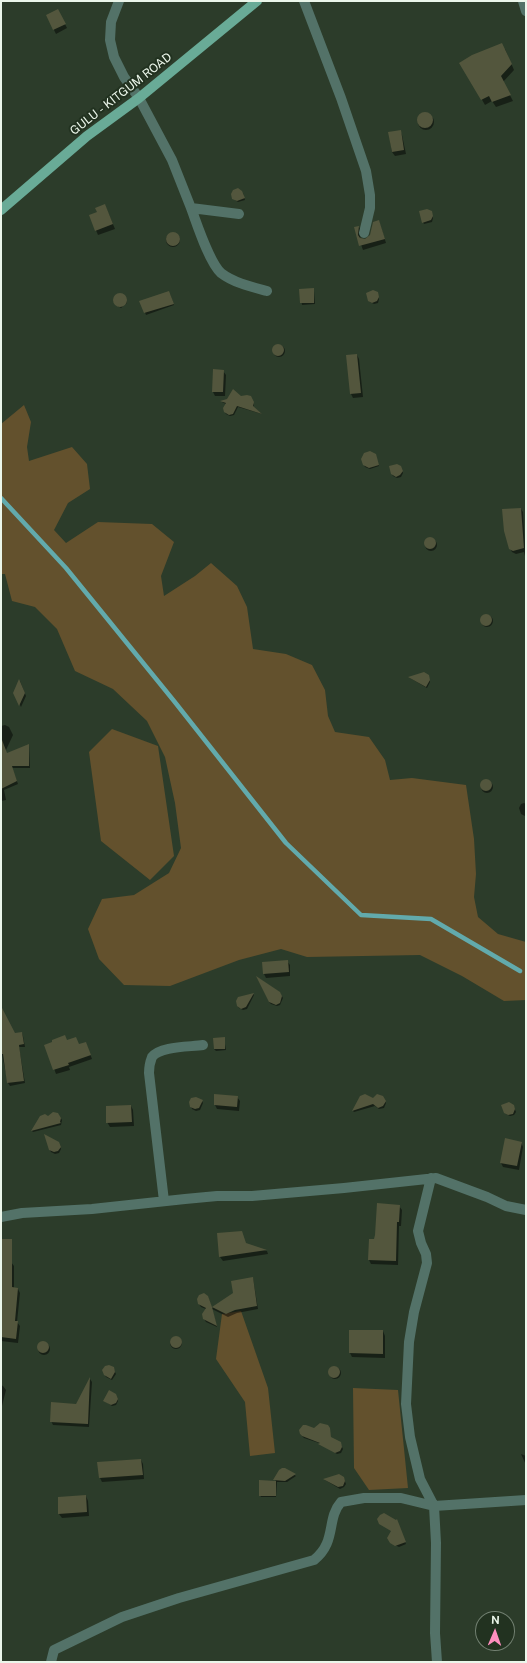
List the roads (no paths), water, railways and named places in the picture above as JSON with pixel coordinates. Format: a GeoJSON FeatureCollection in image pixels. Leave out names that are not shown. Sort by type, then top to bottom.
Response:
{"type":"FeatureCollection","features":[{"type":"Feature","properties":{"kind":"main road","name":"GULU - KITGUM ROAD"},"geometry":{"type":"LineString","coordinates":[[1,210],[87,136],[139,98],[257,1]]}},
{"type":"Feature","properties":{"kind":"street"},"geometry":{"type":"LineString","coordinates":[[119,1],[110,22],[110,40],[114,57],[124,77],[139,98],[172,160],[205,246],[220,272],[230,279],[267,292]]}},
{"type":"Feature","properties":{"kind":"street"},"geometry":{"type":"LineString","coordinates":[[304,1],[341,98],[366,171],[370,196],[370,208],[364,233]]}},
{"type":"Feature","properties":{"kind":"street"},"geometry":{"type":"LineString","coordinates":[[523,1],[526,11]]}},
{"type":"Feature","properties":{"kind":"street"},"geometry":{"type":"LineString","coordinates":[[191,208],[239,214]]}},
{"type":"Feature","properties":{"kind":"street"},"geometry":{"type":"LineString","coordinates":[[164,1201],[148,1072],[149,1066],[152,1057],[164,1050],[203,1045]]}},
{"type":"Feature","properties":{"kind":"street"},"geometry":{"type":"LineString","coordinates":[[431,1178],[418,1231],[426,1254],[427,1263],[414,1312],[409,1342],[406,1404],[410,1437],[420,1479],[434,1506],[436,1543],[435,1633],[437,1662]]}},
{"type":"Feature","properties":{"kind":"street"},"geometry":{"type":"LineString","coordinates":[[1,1217],[22,1213],[92,1209],[217,1196],[252,1196],[336,1189],[431,1178],[436,1178],[458,1186],[506,1206],[526,1210]]}},
{"type":"Feature","properties":{"kind":"street"},"geometry":{"type":"LineString","coordinates":[[51,1662],[54,1650],[122,1617],[179,1598],[314,1560],[326,1547],[336,1509],[341,1502],[364,1498],[401,1498],[434,1506],[526,1500]]}},
{"type":"Feature","properties":{"kind":"waterway"},"geometry":{"type":"LineString","coordinates":[[1,498],[66,568],[174,701],[286,843],[361,915],[431,919],[520,971]]}}]}
